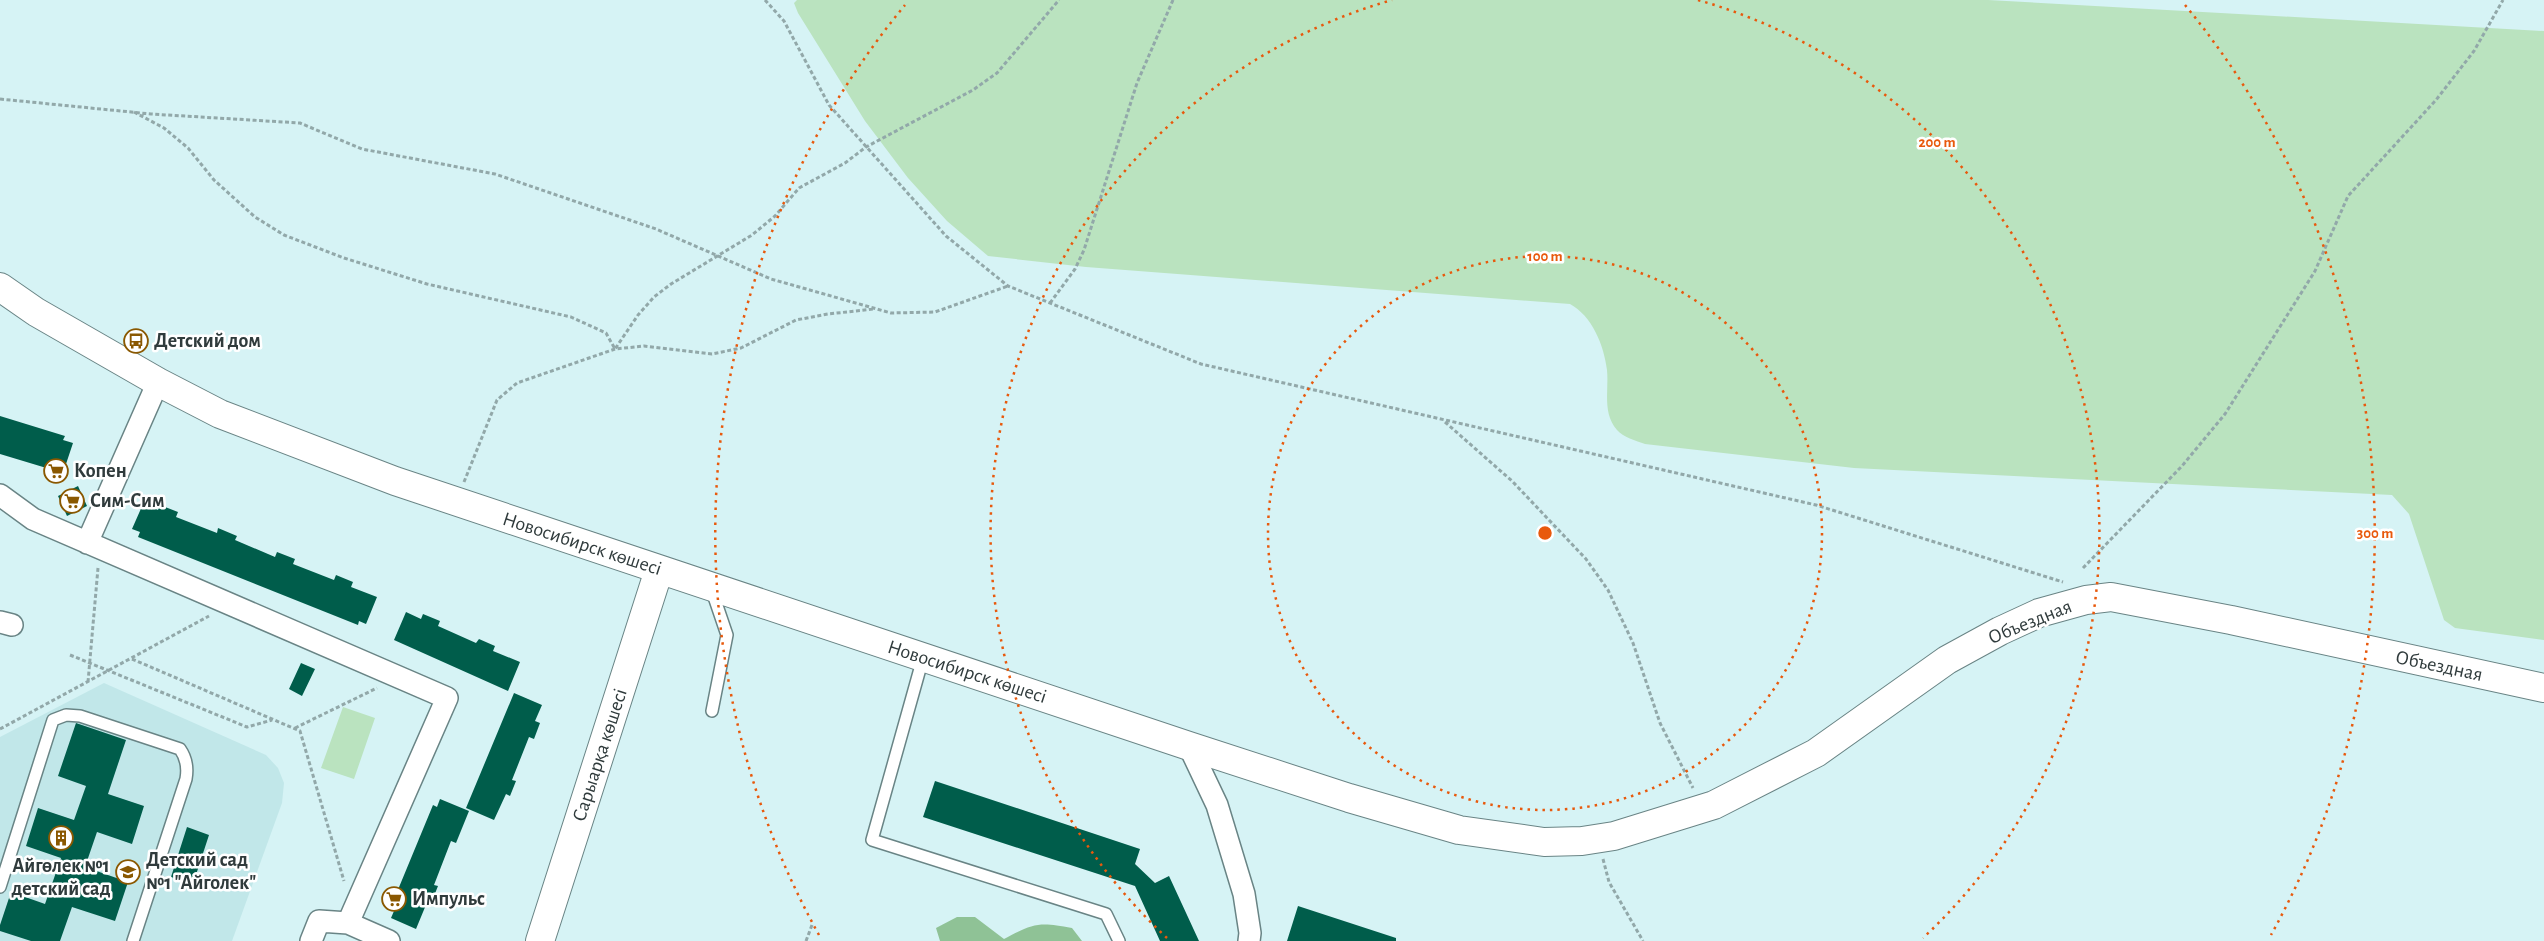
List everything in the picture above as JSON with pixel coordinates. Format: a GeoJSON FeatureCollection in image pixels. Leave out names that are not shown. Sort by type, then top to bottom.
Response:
{"type":"FeatureCollection","features":[{"type":"Feature","properties":{"kind":"main road","name":"Новосибирск көшесі"},"geometry":{"type":"LineString","coordinates":[[0,287],[36,312],[158,382],[220,414],[395,481],[1349,798],[1459,830],[1544,842],[1598,838]]}},
{"type":"Feature","properties":{"kind":"main road","name":"Сарыарқа көшесі"},"geometry":{"type":"LineString","coordinates":[[540,941],[659,570]]}},
{"type":"Feature","properties":{"kind":"main road","name":"Объездная"},"geometry":{"type":"LineString","coordinates":[[1598,838],[1686,814],[1723,801],[1816,753],[1947,660],[1977,643],[2039,613],[2086,600],[2111,597],[2231,620],[2544,688]]}},
{"type":"Feature","properties":{"kind":"street"},"geometry":{"type":"LineString","coordinates":[[93,545],[158,382]]}},
{"type":"Feature","properties":{"kind":"street"},"geometry":{"type":"LineString","coordinates":[[0,494],[33,519],[447,698],[351,917]]}},
{"type":"Feature","properties":{"kind":"street"},"geometry":{"type":"LineString","coordinates":[[1189,746],[1218,805],[1244,894],[1251,938]]}},
{"type":"Feature","properties":{"kind":"street"},"geometry":{"type":"LineString","coordinates":[[312,941],[319,921],[351,917],[389,941]]}},
{"type":"Feature","properties":{"kind":"lane"},"geometry":{"type":"LineString","coordinates":[[710,586],[727,635],[712,711]]}},
{"type":"Feature","properties":{"kind":"lane"},"geometry":{"type":"LineString","coordinates":[[923,658],[872,840],[1106,914],[1120,941]]}},
{"type":"Feature","properties":{"kind":"lane"},"geometry":{"type":"LineString","coordinates":[[0,887],[53,720],[66,715],[80,716],[180,749],[188,767],[186,779],[133,941]]}},
{"type":"Feature","properties":{"kind":"path"},"geometry":{"type":"LineString","coordinates":[[765,0],[784,21],[829,105],[946,236],[1008,286],[1202,364],[1816,505],[2064,583]]}},
{"type":"Feature","properties":{"kind":"path"},"geometry":{"type":"LineString","coordinates":[[615,350],[638,315],[654,297],[718,254],[752,235],[775,216],[799,188],[845,163],[866,147],[973,90],[997,73],[1031,30],[1059,0]]}},
{"type":"Feature","properties":{"kind":"path"},"geometry":{"type":"LineString","coordinates":[[1050,303],[1075,269],[1084,250],[1137,83],[1173,0]]}},
{"type":"Feature","properties":{"kind":"path"},"geometry":{"type":"LineString","coordinates":[[2083,568],[2182,466],[2225,414],[2315,272],[2348,196],[2436,100],[2474,51],[2503,0]]}},
{"type":"Feature","properties":{"kind":"path"},"geometry":{"type":"LineString","coordinates":[[0,99],[134,112],[300,123],[362,149],[495,174],[656,229],[771,278],[891,313],[935,312],[1008,286]]}},
{"type":"Feature","properties":{"kind":"path"},"geometry":{"type":"LineString","coordinates":[[134,112],[164,128],[188,148],[214,180],[255,217],[284,235],[344,258],[427,284],[571,316],[606,333],[615,350]]}},
{"type":"Feature","properties":{"kind":"path"},"geometry":{"type":"LineString","coordinates":[[457,502],[480,439],[497,400],[518,383],[615,350],[644,346],[712,354],[741,348],[796,320],[828,314],[876,309]]}},
{"type":"Feature","properties":{"kind":"path"},"geometry":{"type":"LineString","coordinates":[[1444,421],[1512,481],[1586,559],[1608,590],[1633,643],[1660,723],[1692,785],[1686,814]]}},
{"type":"Feature","properties":{"kind":"path"},"geometry":{"type":"LineString","coordinates":[[88,682],[93,545]]}},
{"type":"Feature","properties":{"kind":"path"},"geometry":{"type":"LineString","coordinates":[[0,728],[132,659],[229,605]]}},
{"type":"Feature","properties":{"kind":"path"},"geometry":{"type":"LineString","coordinates":[[70,655],[111,670],[247,727],[274,720]]}},
{"type":"Feature","properties":{"kind":"path"},"geometry":{"type":"LineString","coordinates":[[132,659],[300,731],[351,917]]}},
{"type":"Feature","properties":{"kind":"path"},"geometry":{"type":"LineString","coordinates":[[294,728],[399,678]]}},
{"type":"Feature","properties":{"kind":"path"},"geometry":{"type":"LineString","coordinates":[[1598,838],[1609,882],[1643,941]]}},
{"type":"Feature","properties":{"kind":"path"},"geometry":{"type":"LineString","coordinates":[[806,941],[812,925]]}},
{"type":"Feature","properties":{"kind":"shaded area","name":"Детский сад №1 \"Айголек\""},"geometry":{"type":"Polygon","coordinates":[[[104,683],[266,755],[278,768],[284,783],[282,803],[232,941],[0,941],[0,737],[104,683]]]}},
{"type":"Feature","properties":{"kind":"green space"},"geometry":{"type":"Polygon","coordinates":[[[797,0],[1988,0],[2544,31],[2544,640],[2455,628],[2444,620],[2409,514],[2392,495],[1854,468],[1645,444],[1623,435],[1612,423],[1607,401],[1607,370],[1600,341],[1585,316],[1570,304],[1086,267],[988,256],[947,221],[908,178],[865,121],[798,13],[794,3],[797,0]]]}},
{"type":"Feature","properties":{"kind":"green space"},"geometry":{"type":"Polygon","coordinates":[[[343,707],[375,718],[354,779],[321,768],[343,707]]]}},
{"type":"Feature","properties":{"kind":"green space"},"geometry":{"type":"Polygon","coordinates":[[[957,917],[975,917],[1004,939],[1030,927],[1052,925],[1072,928],[1082,941],[940,941],[936,928],[957,917]]]}},
{"type":"Feature","properties":{"kind":"building"},"geometry":{"type":"Polygon","coordinates":[[[0,416],[65,436],[63,440],[73,443],[63,473],[0,454],[0,416]]]}},
{"type":"Feature","properties":{"kind":"building","name":"Сим-Сим"},"geometry":{"type":"Polygon","coordinates":[[[78,486],[87,506],[67,516],[58,496],[78,486]]]}},
{"type":"Feature","properties":{"kind":"building"},"geometry":{"type":"Polygon","coordinates":[[[143,504],[158,510],[160,505],[178,512],[176,517],[217,533],[218,528],[237,536],[235,540],[275,557],[277,552],[295,559],[293,564],[334,580],[336,575],[353,582],[351,587],[377,597],[366,624],[359,621],[358,625],[138,537],[140,532],[132,529],[143,504]]]}},
{"type":"Feature","properties":{"kind":"building"},"geometry":{"type":"Polygon","coordinates":[[[406,612],[421,619],[423,614],[440,621],[438,626],[476,643],[479,639],[495,646],[493,651],[520,662],[508,691],[394,640],[406,612]]]}},
{"type":"Feature","properties":{"kind":"building"},"geometry":{"type":"Polygon","coordinates":[[[301,663],[315,669],[302,696],[289,689],[301,663]]]}},
{"type":"Feature","properties":{"kind":"building"},"geometry":{"type":"Polygon","coordinates":[[[514,693],[542,705],[535,721],[540,723],[534,739],[529,737],[512,780],[516,781],[510,796],[506,794],[494,820],[466,808],[514,693]]]}},
{"type":"Feature","properties":{"kind":"building","name":"Айгөлек №1 детский сад"},"geometry":{"type":"Polygon","coordinates":[[[76,723],[126,740],[108,794],[144,806],[132,844],[97,832],[85,867],[128,882],[115,921],[72,907],[60,941],[31,941],[0,931],[0,925],[11,892],[45,904],[61,858],[26,846],[38,808],[74,820],[86,786],[58,776],[76,723]]]}},
{"type":"Feature","properties":{"kind":"building"},"geometry":{"type":"Polygon","coordinates":[[[935,781],[1140,849],[1135,864],[1155,883],[1169,876],[1199,941],[1160,941],[1135,886],[923,817],[935,781]]]}},
{"type":"Feature","properties":{"kind":"building"},"geometry":{"type":"Polygon","coordinates":[[[440,799],[469,811],[456,843],[451,841],[434,885],[438,886],[432,901],[428,900],[416,929],[391,918],[394,911],[390,909],[433,805],[437,807],[440,799]]]}},
{"type":"Feature","properties":{"kind":"building"},"geometry":{"type":"Polygon","coordinates":[[[187,827],[209,835],[193,884],[171,877],[187,827]]]}},
{"type":"Feature","properties":{"kind":"building"},"geometry":{"type":"Polygon","coordinates":[[[1298,906],[1396,938],[1396,941],[1287,941],[1298,906]]]}},
{"type":"Feature","properties":{"kind":"place","name":"Детский дом"},"geometry":{"type":"Point","coordinates":[136,341]}},
{"type":"Feature","properties":{"kind":"place","name":"Копен"},"geometry":{"type":"Point","coordinates":[56,471]}},
{"type":"Feature","properties":{"kind":"place","name":"Сим-Сим"},"geometry":{"type":"Point","coordinates":[72,501]}},
{"type":"Feature","properties":{"kind":"place","name":"Айгөлек №1 детский сад"},"geometry":{"type":"Point","coordinates":[61,838]}},
{"type":"Feature","properties":{"kind":"place","name":"Детский сад №1 \"Айголек\""},"geometry":{"type":"Point","coordinates":[128,872]}},
{"type":"Feature","properties":{"kind":"place","name":"Импульс"},"geometry":{"type":"Point","coordinates":[394,899]}}]}
